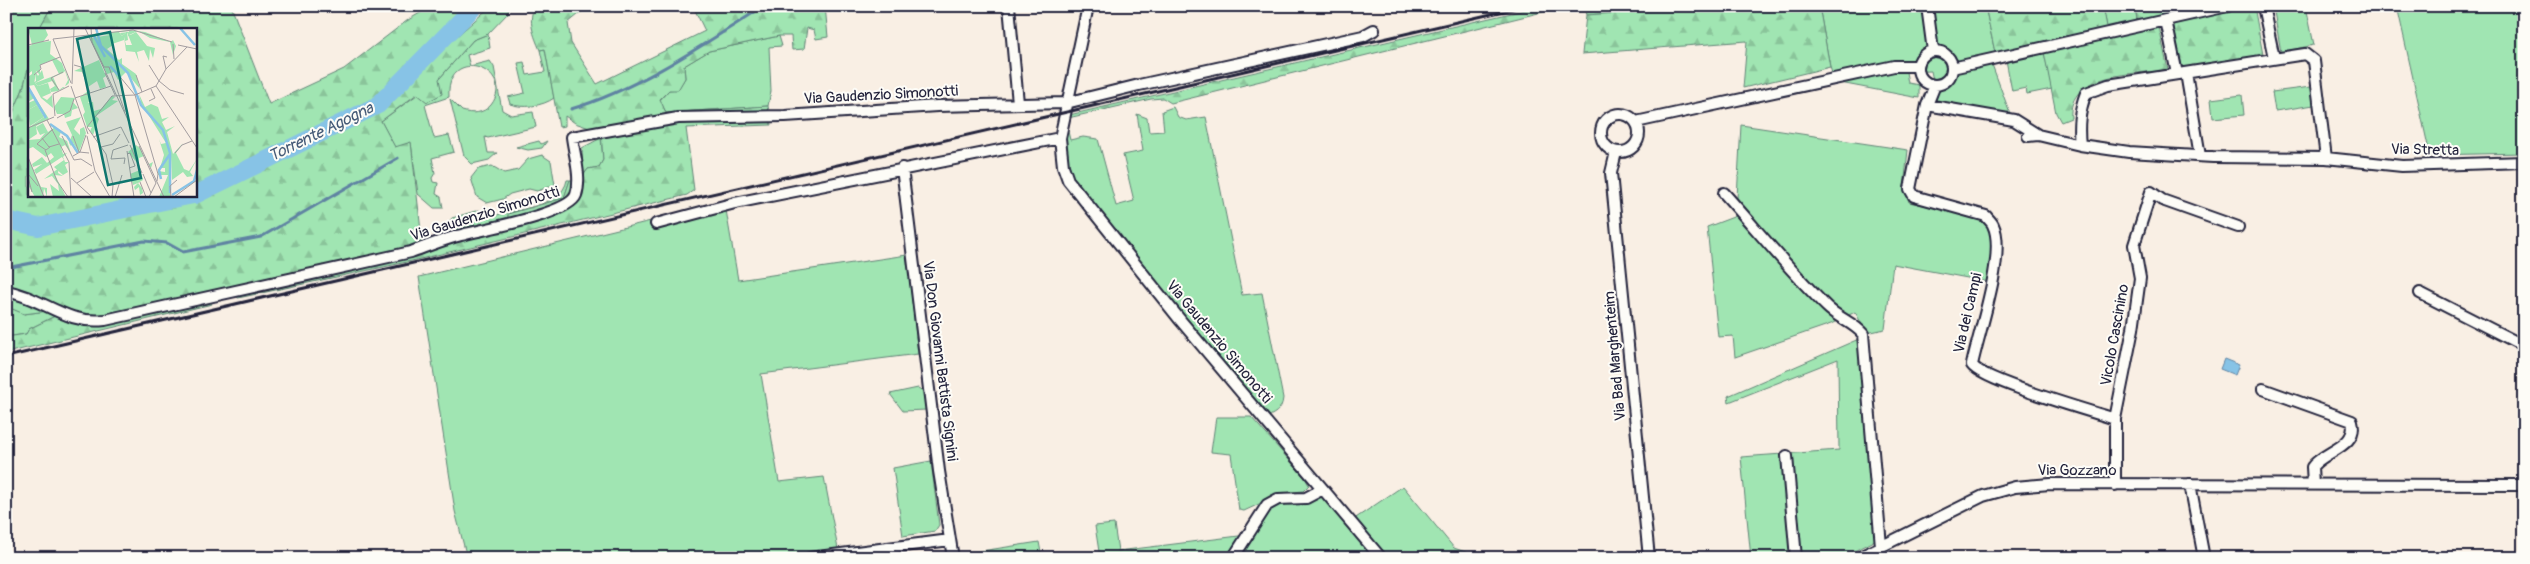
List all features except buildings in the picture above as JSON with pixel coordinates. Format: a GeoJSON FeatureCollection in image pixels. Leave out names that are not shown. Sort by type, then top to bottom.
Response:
{"type":"FeatureCollection","features":[{"type":"Feature","properties":{"kind":"street"},"geometry":{"type":"LineString","coordinates":[[1010,6],[1018,103]]}},
{"type":"Feature","properties":{"kind":"street","name":"Via Gaudenzio Simonotti"},"geometry":{"type":"LineString","coordinates":[[1088,6],[1060,138],[1063,166],[1075,191],[1181,322],[1381,558]]}},
{"type":"Feature","properties":{"kind":"street"},"geometry":{"type":"LineString","coordinates":[[1927,6],[1933,51]]}},
{"type":"Feature","properties":{"kind":"street"},"geometry":{"type":"LineString","coordinates":[[1952,68],[2228,6]]}},
{"type":"Feature","properties":{"kind":"street"},"geometry":{"type":"LineString","coordinates":[[2263,6],[2274,58]]}},
{"type":"Feature","properties":{"kind":"street"},"geometry":{"type":"LineString","coordinates":[[2166,20],[2200,156]]}},
{"type":"Feature","properties":{"kind":"street"},"geometry":{"type":"LineString","coordinates":[[1066,103],[1363,36],[1374,30]]}},
{"type":"Feature","properties":{"kind":"street"},"geometry":{"type":"LineString","coordinates":[[1933,51],[1939,51],[1948,57],[1952,68],[1945,82],[1934,85],[1929,84],[1920,77],[1917,66],[1922,55],[1933,51]]}},
{"type":"Feature","properties":{"kind":"street"},"geometry":{"type":"LineString","coordinates":[[2080,145],[2078,126],[2080,108],[2086,92],[2108,85],[2305,54],[2314,61],[2326,158]]}},
{"type":"Feature","properties":{"kind":"street"},"geometry":{"type":"LineString","coordinates":[[1636,122],[1642,119],[1894,66],[1917,66]]}},
{"type":"Feature","properties":{"kind":"street","name":"Via dei Campi"},"geometry":{"type":"LineString","coordinates":[[1934,85],[1927,105],[1910,189],[1914,196],[1986,216],[1993,225],[1996,237],[1993,281],[1972,365],[1976,371],[2115,418]]}},
{"type":"Feature","properties":{"kind":"street","name":"Via Gaudenzio Simonotti"},"geometry":{"type":"LineString","coordinates":[[6,292],[88,322],[217,296],[411,252],[453,237],[555,211],[571,203],[576,194],[577,176],[572,137],[678,118],[785,116],[937,106],[1066,103]]}},
{"type":"Feature","properties":{"kind":"street","name":"Via Stretta"},"geometry":{"type":"LineString","coordinates":[[1927,105],[2014,120],[2030,128],[2033,136],[2080,145],[2200,156],[2326,158],[2402,166],[2524,162]]}},
{"type":"Feature","properties":{"kind":"street"},"geometry":{"type":"LineString","coordinates":[[1626,114],[1636,122],[1640,135],[1638,141],[1629,151],[1616,152],[1610,150],[1602,140],[1604,122],[1614,115],[1626,114]]}},
{"type":"Feature","properties":{"kind":"street"},"geometry":{"type":"LineString","coordinates":[[656,224],[735,203],[902,168],[1060,138]]}},
{"type":"Feature","properties":{"kind":"street","name":"Via Bad Marghenteim"},"geometry":{"type":"LineString","coordinates":[[1616,152],[1612,173],[1649,558]]}},
{"type":"Feature","properties":{"kind":"street","name":"Via Don Giovanni Battista Signini"},"geometry":{"type":"LineString","coordinates":[[902,168],[918,308],[953,558]]}},
{"type":"Feature","properties":{"kind":"street","name":"Vicolo Cascinino"},"geometry":{"type":"LineString","coordinates":[[2115,485],[2115,418],[2133,329],[2140,278],[2134,245],[2151,192],[2162,200],[2238,227]]}},
{"type":"Feature","properties":{"kind":"street"},"geometry":{"type":"LineString","coordinates":[[1724,193],[1827,307],[1850,325],[1858,328],[1863,334],[1881,546]]}},
{"type":"Feature","properties":{"kind":"street"},"geometry":{"type":"LineString","coordinates":[[2420,293],[2524,346]]}},
{"type":"Feature","properties":{"kind":"street"},"geometry":{"type":"LineString","coordinates":[[2263,389],[2352,421],[2353,426],[2348,439],[2342,446],[2315,463],[2312,467],[2313,484]]}},
{"type":"Feature","properties":{"kind":"street"},"geometry":{"type":"LineString","coordinates":[[1787,456],[1796,558]]}},
{"type":"Feature","properties":{"kind":"street","name":"Via Gozzano"},"geometry":{"type":"LineString","coordinates":[[1858,558],[1983,496],[2014,487],[2050,484],[2524,485]]}},
{"type":"Feature","properties":{"kind":"street"},"geometry":{"type":"LineString","coordinates":[[2190,484],[2204,558]]}},
{"type":"Feature","properties":{"kind":"street"},"geometry":{"type":"LineString","coordinates":[[1233,558],[1267,505],[1278,499],[1306,498],[1323,489]]}},
{"type":"Feature","properties":{"kind":"street"},"geometry":{"type":"LineString","coordinates":[[810,558],[950,540]]}},
{"type":"Feature","properties":{"kind":"green space"},"geometry":{"type":"Polygon","coordinates":[[[9,6],[90,6],[50,9],[40,28],[28,28],[28,69],[23,89],[11,118],[9,164],[6,165],[6,34],[9,6]]]}},
{"type":"Feature","properties":{"kind":"green space"},"geometry":{"type":"Polygon","coordinates":[[[90,6],[231,6],[269,104],[344,69],[408,20],[432,6],[488,6],[378,104],[196,194],[196,28],[40,28],[50,9],[90,6]]]}},
{"type":"Feature","properties":{"kind":"green space"},"geometry":{"type":"Polygon","coordinates":[[[491,6],[509,6],[508,13],[488,34],[473,40],[439,79],[442,94],[427,102],[417,94],[381,121],[395,147],[411,142],[422,240],[419,247],[89,319],[6,288],[6,222],[38,228],[196,196],[379,105],[491,6]]]}},
{"type":"Feature","properties":{"kind":"green space"},"geometry":{"type":"Polygon","coordinates":[[[535,6],[582,6],[584,10],[568,23],[571,43],[597,84],[705,31],[693,6],[825,6],[828,37],[816,39],[814,30],[807,28],[804,49],[792,50],[791,36],[779,36],[709,51],[684,66],[685,78],[678,90],[669,90],[660,99],[666,113],[768,106],[771,125],[686,128],[694,190],[687,195],[416,260],[238,298],[235,295],[555,215],[573,205],[583,176],[588,169],[599,167],[603,160],[601,132],[575,123],[565,116],[565,126],[559,127],[545,49],[540,50],[532,28],[531,22],[535,6]]]}},
{"type":"Feature","properties":{"kind":"green space"},"geometry":{"type":"Polygon","coordinates":[[[1542,6],[1567,6],[1171,103],[1163,98],[1151,99],[1068,118],[1069,115],[1542,6]]]}},
{"type":"Feature","properties":{"kind":"green space"},"geometry":{"type":"Polygon","coordinates":[[[1584,6],[1721,6],[1586,15],[1584,6]]]}},
{"type":"Feature","properties":{"kind":"green space"},"geometry":{"type":"Polygon","coordinates":[[[1721,6],[1819,6],[1830,67],[1743,88],[1747,41],[1582,54],[1586,15],[1721,6]]]}},
{"type":"Feature","properties":{"kind":"green space"},"geometry":{"type":"Polygon","coordinates":[[[1819,6],[1985,6],[1996,57],[1990,59],[2012,119],[1929,105],[1934,85],[1931,71],[1906,72],[1908,83],[1919,85],[1919,98],[1835,82],[1830,67],[1819,6]]]}},
{"type":"Feature","properties":{"kind":"green space"},"geometry":{"type":"Polygon","coordinates":[[[1985,6],[2103,6],[2108,32],[2138,26],[2135,6],[2254,6],[2263,55],[2183,71],[2172,19],[2158,22],[2168,70],[2122,75],[2106,78],[2091,84],[2080,92],[2073,103],[2071,118],[2061,122],[2056,113],[2043,47],[1996,57],[1985,6]]]}},
{"type":"Feature","properties":{"kind":"green space"},"geometry":{"type":"Polygon","coordinates":[[[2103,6],[2135,6],[2138,26],[2108,33],[2103,6]]]}},
{"type":"Feature","properties":{"kind":"green space"},"geometry":{"type":"Polygon","coordinates":[[[2273,6],[2306,6],[2314,45],[2281,52],[2273,6]]]}},
{"type":"Feature","properties":{"kind":"green space"},"geometry":{"type":"Polygon","coordinates":[[[2397,6],[2524,6],[2524,153],[2430,155],[2397,6]]]}},
{"type":"Feature","properties":{"kind":"green space"},"geometry":{"type":"Polygon","coordinates":[[[488,34],[490,48],[467,55],[470,66],[490,61],[494,67],[502,110],[511,115],[533,112],[536,127],[488,138],[485,137],[488,153],[497,153],[489,160],[472,164],[464,156],[450,99],[462,111],[470,113],[481,112],[491,105],[497,92],[495,81],[489,73],[479,68],[468,67],[458,71],[451,80],[449,97],[425,105],[434,138],[449,135],[454,152],[432,158],[435,173],[432,178],[433,182],[438,183],[436,194],[441,197],[443,208],[434,208],[418,194],[411,143],[395,148],[381,121],[439,79],[473,40],[488,34]]]}},
{"type":"Feature","properties":{"kind":"green space"},"geometry":{"type":"Polygon","coordinates":[[[779,36],[782,46],[769,47],[771,91],[768,106],[666,113],[660,100],[669,90],[678,89],[685,78],[684,66],[709,51],[779,36]]]}},
{"type":"Feature","properties":{"kind":"green space"},"geometry":{"type":"Polygon","coordinates":[[[2043,47],[2052,89],[2027,94],[2026,88],[2012,91],[2005,55],[2043,47]]]}},
{"type":"Feature","properties":{"kind":"green space"},"geometry":{"type":"Polygon","coordinates":[[[545,49],[554,98],[533,106],[515,106],[510,104],[508,97],[525,93],[518,63],[524,62],[527,75],[545,72],[540,50],[545,49]]]}},
{"type":"Feature","properties":{"kind":"green space"},"geometry":{"type":"Polygon","coordinates":[[[28,69],[28,196],[183,196],[38,225],[6,219],[6,165],[9,164],[11,118],[23,89],[28,69]]]}},
{"type":"Feature","properties":{"kind":"green space"},"geometry":{"type":"Polygon","coordinates":[[[2311,87],[2314,105],[2275,111],[2272,92],[2311,87]]]}},
{"type":"Feature","properties":{"kind":"green space"},"geometry":{"type":"Polygon","coordinates":[[[2242,95],[2244,115],[2213,118],[2211,99],[2242,95]]]}},
{"type":"Feature","properties":{"kind":"green space"},"geometry":{"type":"Polygon","coordinates":[[[1173,107],[1178,117],[1186,120],[1206,117],[1242,295],[1262,293],[1283,398],[1279,409],[1274,414],[1263,419],[1075,191],[1061,153],[1067,127],[1070,140],[1083,137],[1098,139],[1116,206],[1134,201],[1123,155],[1143,151],[1137,114],[1147,118],[1149,132],[1164,131],[1162,111],[1173,107]]]}},
{"type":"Feature","properties":{"kind":"green space"},"geometry":{"type":"Polygon","coordinates":[[[1741,125],[1908,150],[1904,187],[1909,202],[1975,216],[1987,223],[1992,252],[1989,282],[1893,264],[1885,329],[1867,333],[1855,312],[1831,324],[1735,357],[1733,336],[1718,337],[1707,227],[1736,216],[1741,125]]]}},
{"type":"Feature","properties":{"kind":"green space"},"geometry":{"type":"Polygon","coordinates":[[[601,138],[603,160],[599,167],[588,169],[583,176],[582,148],[601,138]]]}},
{"type":"Feature","properties":{"kind":"green space"},"geometry":{"type":"Polygon","coordinates":[[[539,141],[541,144],[547,141],[542,148],[528,150],[516,147],[539,141]]]}},
{"type":"Feature","properties":{"kind":"green space"},"geometry":{"type":"Polygon","coordinates":[[[542,155],[551,161],[555,185],[537,191],[529,189],[510,194],[503,199],[487,203],[477,197],[471,178],[478,169],[492,166],[504,173],[518,170],[528,159],[542,155]]]}},
{"type":"Feature","properties":{"kind":"green space"},"geometry":{"type":"Polygon","coordinates":[[[567,180],[570,180],[564,198],[508,215],[508,219],[475,225],[439,236],[452,218],[479,210],[490,217],[547,202],[563,189],[567,180]]]}},
{"type":"Feature","properties":{"kind":"green space"},"geometry":{"type":"Polygon","coordinates":[[[570,180],[574,180],[573,194],[555,209],[508,219],[508,214],[564,198],[570,180]]]}},
{"type":"Feature","properties":{"kind":"green space"},"geometry":{"type":"Polygon","coordinates":[[[726,210],[738,280],[907,255],[918,354],[761,374],[779,482],[824,477],[838,549],[767,558],[467,558],[455,511],[419,277],[655,220],[654,230],[726,210]]]}},
{"type":"Feature","properties":{"kind":"green space"},"geometry":{"type":"Polygon","coordinates":[[[6,297],[13,298],[24,314],[47,311],[57,315],[29,329],[26,334],[6,337],[6,297]]]}},
{"type":"Feature","properties":{"kind":"green space"},"geometry":{"type":"Polygon","coordinates":[[[13,298],[47,311],[24,314],[10,308],[13,298]]]}},
{"type":"Feature","properties":{"kind":"green space"},"geometry":{"type":"Polygon","coordinates":[[[210,301],[212,304],[6,353],[6,337],[26,334],[29,329],[57,315],[88,326],[210,301]]]}},
{"type":"Feature","properties":{"kind":"green space"},"geometry":{"type":"Polygon","coordinates":[[[1861,338],[1875,540],[1841,558],[1751,558],[1741,457],[1839,450],[1838,359],[1729,402],[1728,396],[1861,338]]]}},
{"type":"Feature","properties":{"kind":"green space"},"geometry":{"type":"Polygon","coordinates":[[[918,388],[923,391],[926,410],[903,411],[890,394],[918,388]]]}},
{"type":"Feature","properties":{"kind":"green space"},"geometry":{"type":"Polygon","coordinates":[[[1216,417],[1251,417],[1309,485],[1303,491],[1283,493],[1244,511],[1239,510],[1231,454],[1211,452],[1216,417]]]}},
{"type":"Feature","properties":{"kind":"green space"},"geometry":{"type":"Polygon","coordinates":[[[931,461],[939,525],[935,531],[903,536],[893,468],[931,461]]]}},
{"type":"Feature","properties":{"kind":"green space"},"geometry":{"type":"Polygon","coordinates":[[[1403,486],[1454,548],[1482,558],[1380,558],[1350,522],[1403,486]]]}},
{"type":"Feature","properties":{"kind":"green space"},"geometry":{"type":"Polygon","coordinates":[[[1324,495],[1373,558],[1100,558],[1095,526],[1114,524],[1118,551],[1255,534],[1272,509],[1279,505],[1311,500],[1324,495]]]}},
{"type":"Feature","properties":{"kind":"green space"},"geometry":{"type":"Polygon","coordinates":[[[1039,542],[1042,558],[956,558],[956,555],[1039,542]]]}},
{"type":"Feature","properties":{"kind":"water"},"geometry":{"type":"Polygon","coordinates":[[[2224,359],[2239,365],[2235,375],[2220,369],[2224,359]]]}},
{"type":"Feature","properties":{"kind":"waterway","name":"Torrente Agogna"},"geometry":{"type":"LineString","coordinates":[[196,195],[378,105],[475,6]]}},
{"type":"Feature","properties":{"kind":"waterway"},"geometry":{"type":"LineString","coordinates":[[571,109],[596,101],[646,78],[695,50],[764,6]]}},
{"type":"Feature","properties":{"kind":"waterway"},"geometry":{"type":"LineString","coordinates":[[6,268],[144,241],[167,243],[183,252],[261,237],[398,158]]}},
{"type":"Feature","properties":{"kind":"waterway","name":"Torrente Agogna"},"geometry":{"type":"LineString","coordinates":[[6,220],[38,227],[188,196]]}},
{"type":"Feature","properties":{"kind":"railway"},"geometry":{"type":"LineString","coordinates":[[6,357],[1526,6]]}}]}
